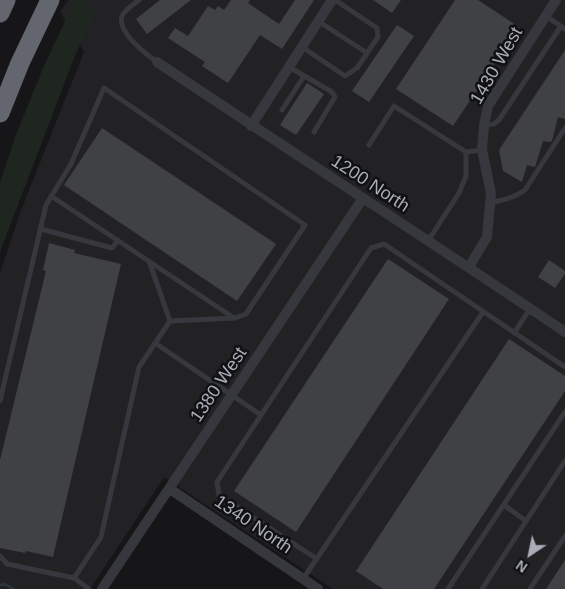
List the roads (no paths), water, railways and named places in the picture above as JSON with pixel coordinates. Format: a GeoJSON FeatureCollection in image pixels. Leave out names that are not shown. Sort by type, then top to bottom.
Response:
{"type":"FeatureCollection","features":[{"type":"Feature","properties":{"kind":"highway"},"geometry":{"type":"LineString","coordinates":[[0,13],[6,0]]}},
{"type":"Feature","properties":{"kind":"highway"},"geometry":{"type":"LineString","coordinates":[[0,113],[20,63],[50,0]]}},
{"type":"Feature","properties":{"kind":"street"},"geometry":{"type":"LineString","coordinates":[[251,126],[333,0]]}},
{"type":"Feature","properties":{"kind":"street","name":"1430 West"},"geometry":{"type":"LineString","coordinates":[[469,268],[487,237],[491,193],[482,150],[488,106],[556,0]]}},
{"type":"Feature","properties":{"kind":"street","name":"1200 North"},"geometry":{"type":"LineString","coordinates":[[157,62],[565,332]]}},
{"type":"Feature","properties":{"kind":"street","name":"1380 West"},"geometry":{"type":"LineString","coordinates":[[102,589],[363,198]]}},
{"type":"Feature","properties":{"kind":"street","name":"1340 North"},"geometry":{"type":"LineString","coordinates":[[170,488],[318,589]]}},
{"type":"Feature","properties":{"kind":"lane"},"geometry":{"type":"LineString","coordinates":[[139,0],[122,14],[121,19],[124,30],[134,44],[157,62]]}},
{"type":"Feature","properties":{"kind":"lane"},"geometry":{"type":"LineString","coordinates":[[302,47],[345,76],[357,68],[378,37],[377,28],[333,0]]}},
{"type":"Feature","properties":{"kind":"lane"},"geometry":{"type":"LineString","coordinates":[[484,125],[494,124],[498,120],[563,28],[546,16]]}},
{"type":"Feature","properties":{"kind":"lane"},"geometry":{"type":"LineString","coordinates":[[318,21],[367,53]]}},
{"type":"Feature","properties":{"kind":"lane"},"geometry":{"type":"LineString","coordinates":[[289,67],[332,92],[335,97],[314,132]]}},
{"type":"Feature","properties":{"kind":"lane"},"geometry":{"type":"LineString","coordinates":[[282,110],[304,76]]}},
{"type":"Feature","properties":{"kind":"lane"},"geometry":{"type":"LineString","coordinates":[[0,401],[46,205],[71,164],[104,88],[304,225],[246,314],[234,318],[170,321]]}},
{"type":"Feature","properties":{"kind":"lane"},"geometry":{"type":"LineString","coordinates":[[369,145],[394,106],[466,152],[482,150]]}},
{"type":"Feature","properties":{"kind":"lane"},"geometry":{"type":"LineString","coordinates":[[490,202],[518,196],[525,190],[565,128]]}},
{"type":"Feature","properties":{"kind":"lane"},"geometry":{"type":"LineString","coordinates":[[428,241],[459,193],[466,176],[466,152]]}},
{"type":"Feature","properties":{"kind":"lane"},"geometry":{"type":"LineString","coordinates":[[52,196],[234,318]]}},
{"type":"Feature","properties":{"kind":"lane"},"geometry":{"type":"LineString","coordinates":[[41,229],[112,248],[118,240]]}},
{"type":"Feature","properties":{"kind":"lane"},"geometry":{"type":"LineString","coordinates":[[317,559],[219,494],[217,482],[371,248],[384,244],[565,368]]}},
{"type":"Feature","properties":{"kind":"lane"},"geometry":{"type":"LineString","coordinates":[[149,261],[170,321]]}},
{"type":"Feature","properties":{"kind":"lane"},"geometry":{"type":"LineString","coordinates":[[514,333],[530,309]]}},
{"type":"Feature","properties":{"kind":"lane"},"geometry":{"type":"LineString","coordinates":[[303,579],[483,312]]}},
{"type":"Feature","properties":{"kind":"lane"},"geometry":{"type":"LineString","coordinates":[[74,578],[101,536],[139,368],[170,321]]}},
{"type":"Feature","properties":{"kind":"lane"},"geometry":{"type":"LineString","coordinates":[[155,344],[261,415]]}},
{"type":"Feature","properties":{"kind":"lane"},"geometry":{"type":"LineString","coordinates":[[448,589],[565,412]]}},
{"type":"Feature","properties":{"kind":"lane"},"geometry":{"type":"LineString","coordinates":[[482,589],[565,461]]}},
{"type":"Feature","properties":{"kind":"lane"},"geometry":{"type":"LineString","coordinates":[[504,505],[526,521]]}},
{"type":"Feature","properties":{"kind":"lane"},"geometry":{"type":"LineString","coordinates":[[530,589],[565,536]]}},
{"type":"Feature","properties":{"kind":"lane"},"geometry":{"type":"LineString","coordinates":[[0,556],[7,564],[74,578],[89,589]]}},
{"type":"Feature","properties":{"kind":"waterway"},"geometry":{"type":"LineString","coordinates":[[0,585],[4,584],[14,589]]}}]}
